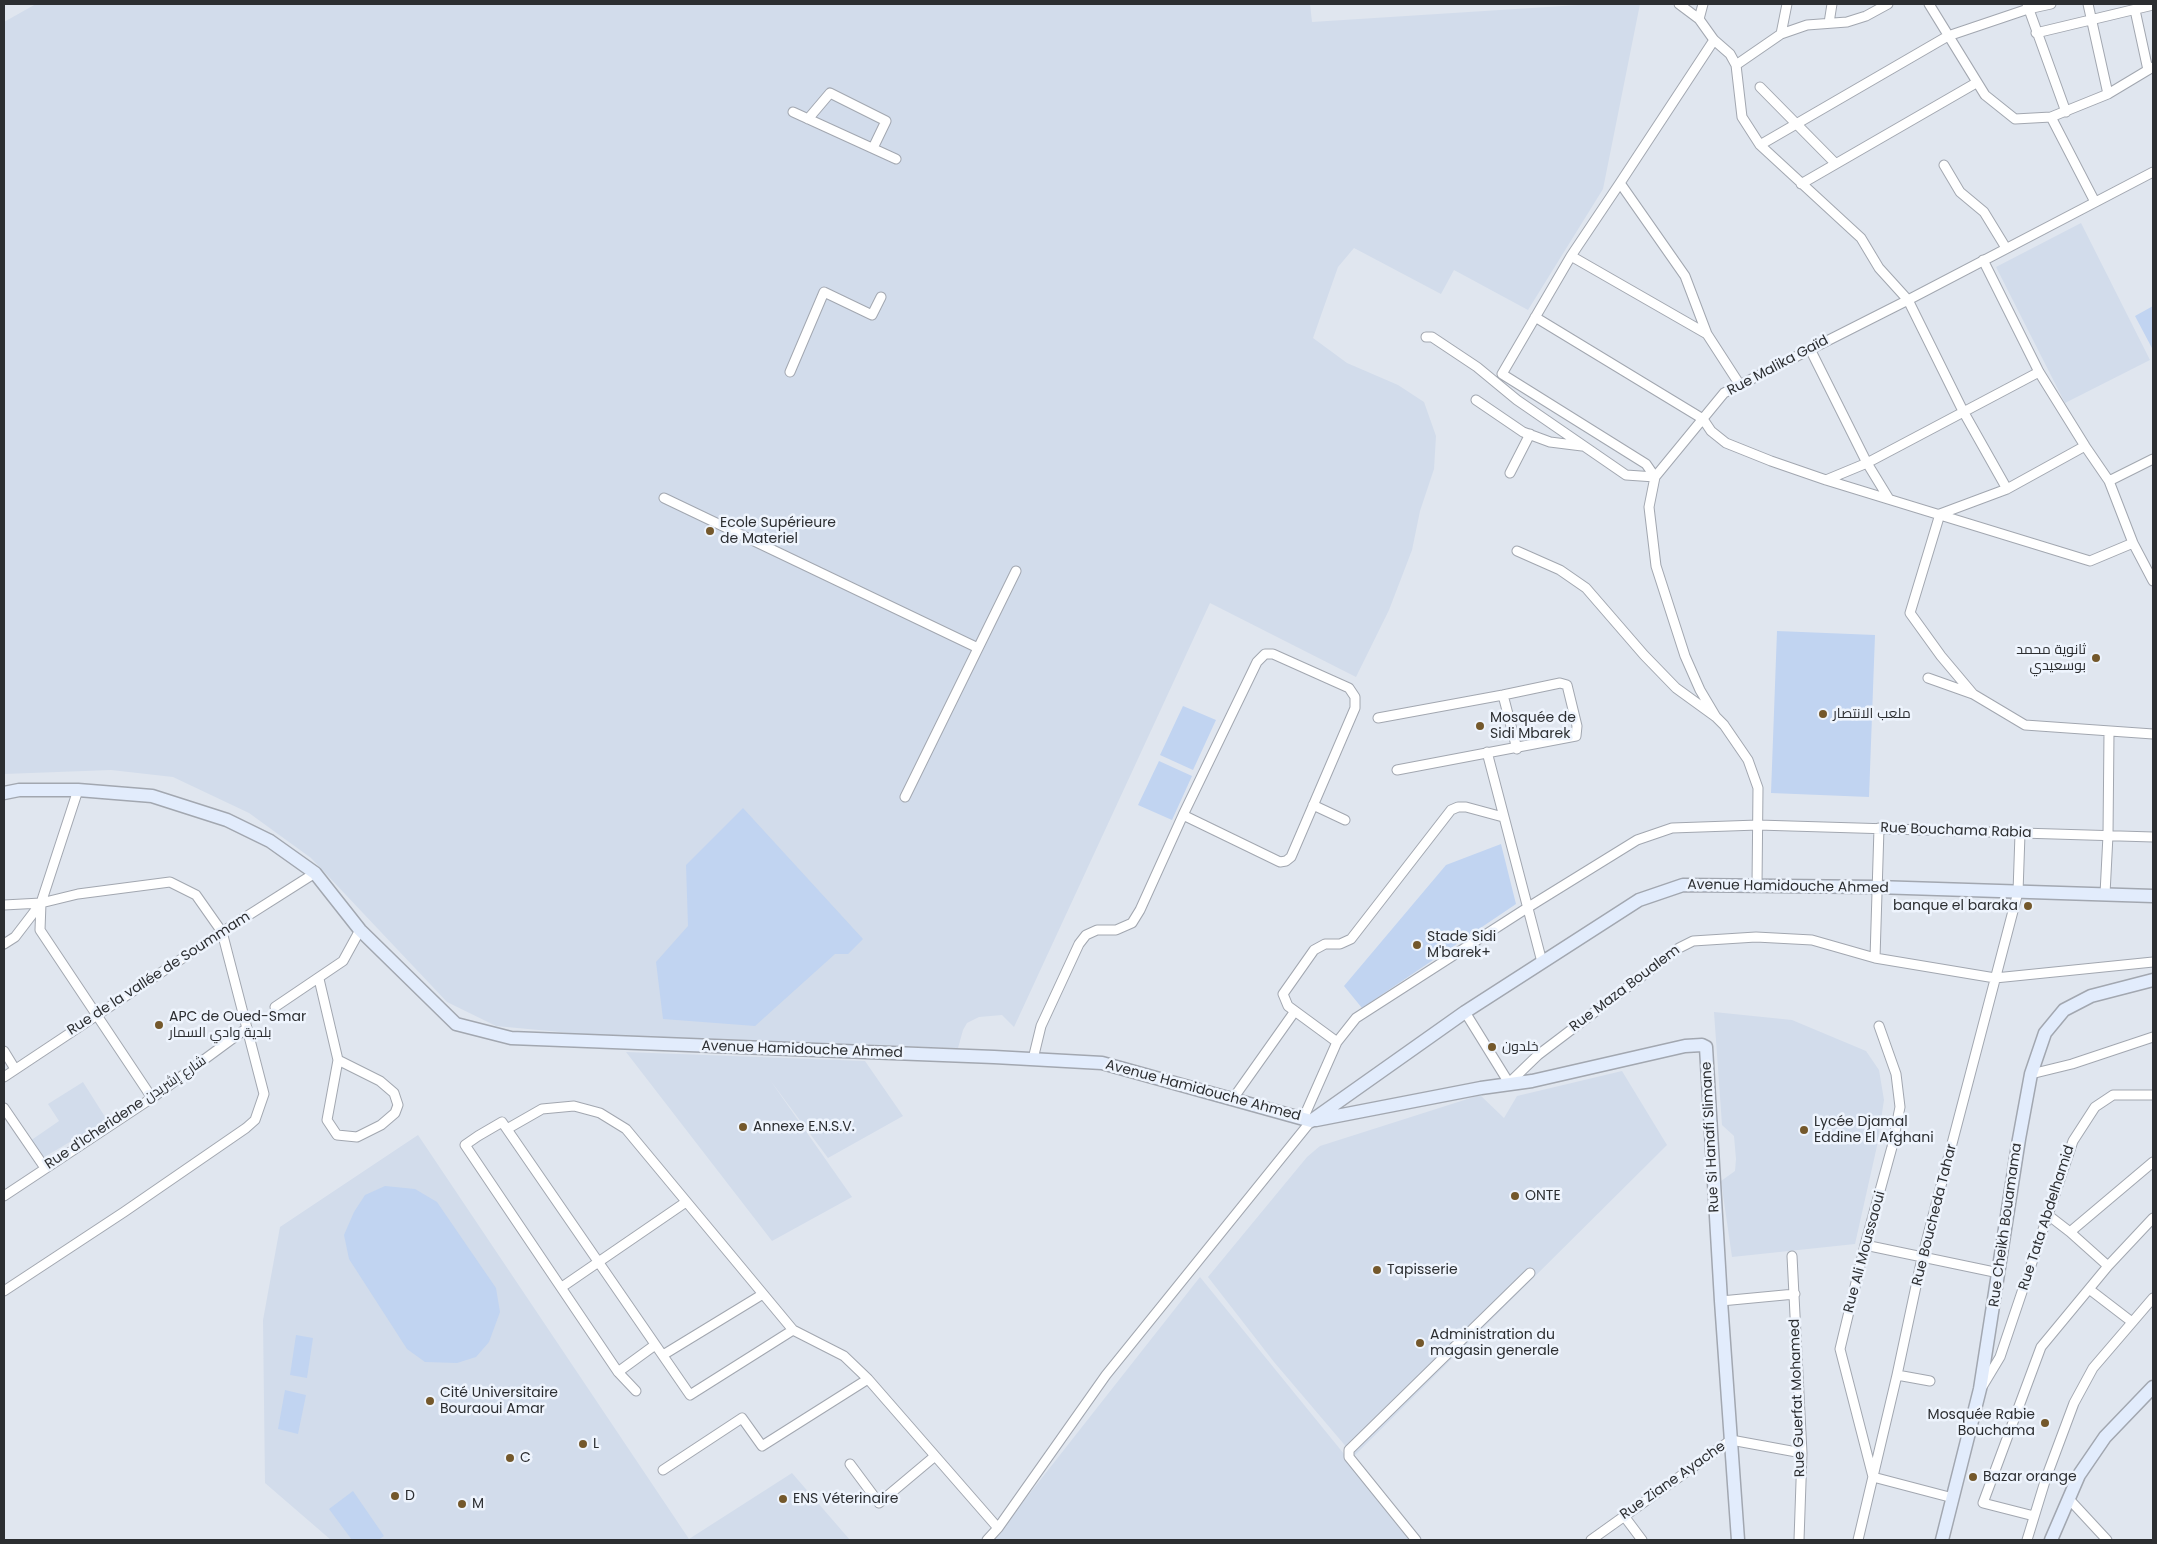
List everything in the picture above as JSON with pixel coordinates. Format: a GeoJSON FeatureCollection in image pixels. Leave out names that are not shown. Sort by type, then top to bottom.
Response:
{"type":"FeatureCollection","features":[{"type":"Feature","properties":{"kind":"main road","name":"Avenue Hamidouche Ahmed"},"geometry":{"type":"LineString","coordinates":[[4,793],[19,790],[78,790],[152,796],[227,820],[270,841],[315,873],[360,930],[456,1024],[511,1038],[1102,1063],[1307,1120],[1465,1012],[1639,900],[1683,885],[1757,885],[2153,896]]}},
{"type":"Feature","properties":{"kind":"main road","name":"Rue Cheikh Bouamama"},"geometry":{"type":"LineString","coordinates":[[1942,1540],[1980,1389],[2030,1074],[2045,1033],[2064,1010],[2091,996],[2153,980]]}},
{"type":"Feature","properties":{"kind":"main road","name":"Rue Si Hanafi Slimane"},"geometry":{"type":"LineString","coordinates":[[1307,1120],[1509,1083],[1532,1081],[1685,1046],[1702,1045],[1706,1047],[1738,1540]]}},
{"type":"Feature","properties":{"kind":"main road"},"geometry":{"type":"LineString","coordinates":[[2050,1540],[2079,1475],[2106,1437],[2153,1387]]}},
{"type":"Feature","properties":{"kind":"street"},"geometry":{"type":"LineString","coordinates":[[1679,4],[1699,19],[1714,40],[1730,54],[1736,65],[1742,117],[1760,145],[1862,238],[1879,268],[1908,300],[1963,411],[2007,489]]}},
{"type":"Feature","properties":{"kind":"street"},"geometry":{"type":"LineString","coordinates":[[1699,19],[1703,4]]}},
{"type":"Feature","properties":{"kind":"street"},"geometry":{"type":"LineString","coordinates":[[1781,34],[1787,4]]}},
{"type":"Feature","properties":{"kind":"street"},"geometry":{"type":"LineString","coordinates":[[1829,23],[1832,4]]}},
{"type":"Feature","properties":{"kind":"street"},"geometry":{"type":"LineString","coordinates":[[1736,65],[1781,34],[1807,25],[1847,22],[1866,16],[1888,4]]}},
{"type":"Feature","properties":{"kind":"street"},"geometry":{"type":"LineString","coordinates":[[1929,4],[1976,83],[1985,95],[2015,120],[2051,117],[2066,112],[2108,94],[2151,69],[2135,10]]}},
{"type":"Feature","properties":{"kind":"street"},"geometry":{"type":"LineString","coordinates":[[1760,145],[1948,36],[2028,6],[2051,4]]}},
{"type":"Feature","properties":{"kind":"street"},"geometry":{"type":"LineString","coordinates":[[2088,4],[2108,94]]}},
{"type":"Feature","properties":{"kind":"street"},"geometry":{"type":"LineString","coordinates":[[2028,6],[2036,33],[2066,112]]}},
{"type":"Feature","properties":{"kind":"street"},"geometry":{"type":"LineString","coordinates":[[2036,33],[2153,6]]}},
{"type":"Feature","properties":{"kind":"street"},"geometry":{"type":"LineString","coordinates":[[1655,477],[1646,464],[1502,374],[1570,256],[1714,40]]}},
{"type":"Feature","properties":{"kind":"street"},"geometry":{"type":"LineString","coordinates":[[1801,184],[1976,83]]}},
{"type":"Feature","properties":{"kind":"street"},"geometry":{"type":"LineString","coordinates":[[1760,87],[1836,163]]}},
{"type":"Feature","properties":{"kind":"street"},"geometry":{"type":"LineString","coordinates":[[808,119],[830,93],[886,121],[873,148]]}},
{"type":"Feature","properties":{"kind":"street"},"geometry":{"type":"LineString","coordinates":[[793,112],[896,159]]}},
{"type":"Feature","properties":{"kind":"street"},"geometry":{"type":"LineString","coordinates":[[2051,117],[2095,202]]}},
{"type":"Feature","properties":{"kind":"street"},"geometry":{"type":"LineString","coordinates":[[1944,165],[1960,192],[1984,212],[2006,248]]}},
{"type":"Feature","properties":{"kind":"street","name":"Rue Malika Gaïd"},"geometry":{"type":"LineString","coordinates":[[1716,717],[1700,690],[1685,656],[1656,566],[1649,508],[1655,477],[1724,393],[1908,300],[2153,172]]}},
{"type":"Feature","properties":{"kind":"street"},"geometry":{"type":"LineString","coordinates":[[1620,183],[1685,276],[1707,334],[1740,385]]}},
{"type":"Feature","properties":{"kind":"street"},"geometry":{"type":"LineString","coordinates":[[1570,256],[1707,334]]}},
{"type":"Feature","properties":{"kind":"street"},"geometry":{"type":"LineString","coordinates":[[1983,260],[2039,372],[2085,446],[2110,481],[2133,543],[2153,581]]}},
{"type":"Feature","properties":{"kind":"street"},"geometry":{"type":"LineString","coordinates":[[790,372],[824,292],[872,315],[881,297]]}},
{"type":"Feature","properties":{"kind":"street"},"geometry":{"type":"LineString","coordinates":[[1535,317],[1703,419],[1711,431],[1726,443],[1826,480],[2090,561],[2133,543]]}},
{"type":"Feature","properties":{"kind":"street"},"geometry":{"type":"LineString","coordinates":[[1426,338],[1432,336],[1477,367],[1517,400],[1626,475],[1655,477]]}},
{"type":"Feature","properties":{"kind":"street"},"geometry":{"type":"LineString","coordinates":[[1810,349],[1867,463],[1890,499]]}},
{"type":"Feature","properties":{"kind":"street"},"geometry":{"type":"LineString","coordinates":[[1826,480],[1867,463],[2039,372]]}},
{"type":"Feature","properties":{"kind":"street"},"geometry":{"type":"LineString","coordinates":[[1476,400],[1530,434],[1550,442],[1585,447]]}},
{"type":"Feature","properties":{"kind":"street"},"geometry":{"type":"LineString","coordinates":[[1510,472],[1530,434]]}},
{"type":"Feature","properties":{"kind":"street"},"geometry":{"type":"LineString","coordinates":[[1940,514],[2007,489],[2085,446]]}},
{"type":"Feature","properties":{"kind":"street"},"geometry":{"type":"LineString","coordinates":[[2110,481],[2153,459]]}},
{"type":"Feature","properties":{"kind":"street"},"geometry":{"type":"LineString","coordinates":[[664,498],[978,648]]}},
{"type":"Feature","properties":{"kind":"street"},"geometry":{"type":"LineString","coordinates":[[1940,514],[1910,613],[1941,656],[1973,694]]}},
{"type":"Feature","properties":{"kind":"street"},"geometry":{"type":"LineString","coordinates":[[1517,551],[1560,570],[1586,588],[1676,688],[1716,717],[1748,760],[1758,788],[1757,885]]}},
{"type":"Feature","properties":{"kind":"street"},"geometry":{"type":"LineString","coordinates":[[905,797],[1016,571]]}},
{"type":"Feature","properties":{"kind":"street"},"geometry":{"type":"LineString","coordinates":[[1033,1059],[1042,1026],[1079,944],[1086,935],[1097,930],[1116,930],[1132,922],[1140,910],[1183,815],[1257,662],[1265,654],[1273,654],[1349,688],[1355,697],[1355,708],[1291,857],[1286,861],[1280,862],[1183,815]]}},
{"type":"Feature","properties":{"kind":"street"},"geometry":{"type":"LineString","coordinates":[[1928,678],[1973,694],[2024,725],[2153,734]]}},
{"type":"Feature","properties":{"kind":"street"},"geometry":{"type":"LineString","coordinates":[[1378,718],[1503,696],[1560,683],[1568,685],[1577,726],[1576,736],[1516,749],[1487,752],[1397,770]]}},
{"type":"Feature","properties":{"kind":"street"},"geometry":{"type":"LineString","coordinates":[[1503,696],[1516,749]]}},
{"type":"Feature","properties":{"kind":"street"},"geometry":{"type":"LineString","coordinates":[[2105,894],[2108,835],[2109,732]]}},
{"type":"Feature","properties":{"kind":"street"},"geometry":{"type":"LineString","coordinates":[[1487,752],[1542,962]]}},
{"type":"Feature","properties":{"kind":"street"},"geometry":{"type":"LineString","coordinates":[[78,790],[41,903],[40,930],[152,1098]]}},
{"type":"Feature","properties":{"kind":"street"},"geometry":{"type":"LineString","coordinates":[[1313,804],[1345,820]]}},
{"type":"Feature","properties":{"kind":"street"},"geometry":{"type":"LineString","coordinates":[[1337,1042],[1288,1006],[1283,994],[1314,950],[1325,944],[1340,944],[1351,939],[1451,810],[1458,807],[1466,807],[1503,817]]}},
{"type":"Feature","properties":{"kind":"street","name":"Rue Bouchama Rabia"},"geometry":{"type":"LineString","coordinates":[[987,1540],[998,1528],[1106,1375],[1307,1120],[1337,1042],[1356,1018],[1637,840],[1672,828],[1758,825],[2153,837]]}},
{"type":"Feature","properties":{"kind":"street"},"geometry":{"type":"LineString","coordinates":[[1876,958],[1876,888],[1879,828]]}},
{"type":"Feature","properties":{"kind":"street","name":"Rue Boucheda Tahar"},"geometry":{"type":"LineString","coordinates":[[1858,1540],[1897,1375],[1922,1258],[2018,892],[2020,834]]}},
{"type":"Feature","properties":{"kind":"street","name":"Rue de la vallée de Soummam"},"geometry":{"type":"LineString","coordinates":[[4,1077],[222,932],[315,873]]}},
{"type":"Feature","properties":{"kind":"street"},"geometry":{"type":"LineString","coordinates":[[4,905],[41,903],[78,894],[170,882],[196,895],[222,932],[263,1086],[263,1100],[255,1120],[124,1212],[4,1291]]}},
{"type":"Feature","properties":{"kind":"street"},"geometry":{"type":"LineString","coordinates":[[4,944],[15,937],[41,903]]}},
{"type":"Feature","properties":{"kind":"street"},"geometry":{"type":"LineString","coordinates":[[276,1007],[343,961],[360,930]]}},
{"type":"Feature","properties":{"kind":"street","name":"Rue Maza Boualem"},"geometry":{"type":"LineString","coordinates":[[1509,1083],[1546,1050],[1679,948],[1693,941],[1756,936],[1812,940],[1876,958],[1994,978],[2153,962]]}},
{"type":"Feature","properties":{"kind":"street"},"geometry":{"type":"LineString","coordinates":[[319,979],[338,1060],[327,1120],[337,1135],[357,1137],[381,1125],[395,1113],[398,1105],[394,1092],[380,1082],[338,1060]]}},
{"type":"Feature","properties":{"kind":"street"},"geometry":{"type":"LineString","coordinates":[[1232,1100],[1295,1011]]}},
{"type":"Feature","properties":{"kind":"street"},"geometry":{"type":"LineString","coordinates":[[1465,1012],[1509,1083]]}},
{"type":"Feature","properties":{"kind":"street","name":"Rue Ali Moussaoui"},"geometry":{"type":"LineString","coordinates":[[1873,1477],[1840,1349],[1865,1245],[1892,1147],[1900,1107],[1896,1074],[1879,1026]]}},
{"type":"Feature","properties":{"kind":"street","name":"Rue d'Icheridene شارع إشريدن"},"geometry":{"type":"LineString","coordinates":[[4,1196],[152,1098],[247,1028]]}},
{"type":"Feature","properties":{"kind":"street"},"geometry":{"type":"LineString","coordinates":[[2030,1074],[2072,1064],[2153,1037]]}},
{"type":"Feature","properties":{"kind":"street"},"geometry":{"type":"LineString","coordinates":[[4,1051],[15,1069]]}},
{"type":"Feature","properties":{"kind":"street","name":"Rue Tata Abdelhamid"},"geometry":{"type":"LineString","coordinates":[[1980,1389],[2000,1357],[2073,1141],[2095,1107],[2113,1095],[2153,1094]]}},
{"type":"Feature","properties":{"kind":"street"},"geometry":{"type":"LineString","coordinates":[[506,1129],[542,1108],[574,1106],[600,1113],[626,1129],[793,1330],[844,1356],[868,1379],[998,1528]]}},
{"type":"Feature","properties":{"kind":"street"},"geometry":{"type":"LineString","coordinates":[[4,1108],[45,1168]]}},
{"type":"Feature","properties":{"kind":"street"},"geometry":{"type":"LineString","coordinates":[[636,1391],[618,1372],[464,1144],[502,1122],[690,1395],[793,1330]]}},
{"type":"Feature","properties":{"kind":"street"},"geometry":{"type":"LineString","coordinates":[[2070,1232],[2153,1162]]}},
{"type":"Feature","properties":{"kind":"street"},"geometry":{"type":"LineString","coordinates":[[562,1287],[686,1202]]}},
{"type":"Feature","properties":{"kind":"street"},"geometry":{"type":"LineString","coordinates":[[2048,1215],[2108,1266]]}},
{"type":"Feature","properties":{"kind":"street"},"geometry":{"type":"LineString","coordinates":[[2034,1516],[1983,1503],[2041,1347],[2108,1266],[2153,1218]]}},
{"type":"Feature","properties":{"kind":"street"},"geometry":{"type":"LineString","coordinates":[[1865,1245],[1999,1273]]}},
{"type":"Feature","properties":{"kind":"street","name":"Rue Guerfat Mohamed"},"geometry":{"type":"LineString","coordinates":[[1792,1256],[1802,1453],[1799,1540]]}},
{"type":"Feature","properties":{"kind":"street"},"geometry":{"type":"LineString","coordinates":[[1416,1540],[1350,1457],[1349,1450],[1530,1273]]}},
{"type":"Feature","properties":{"kind":"street"},"geometry":{"type":"LineString","coordinates":[[2089,1289],[2132,1322]]}},
{"type":"Feature","properties":{"kind":"street"},"geometry":{"type":"LineString","coordinates":[[663,1356],[763,1294]]}},
{"type":"Feature","properties":{"kind":"street"},"geometry":{"type":"LineString","coordinates":[[1721,1301],[1794,1294]]}},
{"type":"Feature","properties":{"kind":"street"},"geometry":{"type":"LineString","coordinates":[[2027,1540],[2074,1403],[2094,1368],[2153,1298]]}},
{"type":"Feature","properties":{"kind":"street"},"geometry":{"type":"LineString","coordinates":[[618,1372],[655,1345]]}},
{"type":"Feature","properties":{"kind":"street"},"geometry":{"type":"LineString","coordinates":[[1897,1375],[1930,1382]]}},
{"type":"Feature","properties":{"kind":"street"},"geometry":{"type":"LineString","coordinates":[[663,1470],[742,1418],[762,1446],[868,1379]]}},
{"type":"Feature","properties":{"kind":"street"},"geometry":{"type":"LineString","coordinates":[[1731,1440],[1802,1453]]}},
{"type":"Feature","properties":{"kind":"street","name":"Rue Ziane Ayache"},"geometry":{"type":"LineString","coordinates":[[1591,1540],[1731,1440]]}},
{"type":"Feature","properties":{"kind":"street"},"geometry":{"type":"LineString","coordinates":[[850,1464],[879,1503],[935,1456]]}},
{"type":"Feature","properties":{"kind":"street"},"geometry":{"type":"LineString","coordinates":[[1873,1477],[1953,1498]]}},
{"type":"Feature","properties":{"kind":"street"},"geometry":{"type":"LineString","coordinates":[[2069,1498],[2107,1540]]}},
{"type":"Feature","properties":{"kind":"street"},"geometry":{"type":"LineString","coordinates":[[1624,1516],[1642,1540]]}},
{"type":"Feature","properties":{"kind":"shaded area","name":"Ecole Supérieure de Materiel"},"geometry":{"type":"Polygon","coordinates":[[[36,4],[1310,4],[1312,22],[1594,4],[1640,4],[1603,189],[1528,310],[1454,270],[1441,294],[1354,248],[1338,267],[1313,338],[1347,363],[1398,385],[1424,402],[1436,436],[1434,469],[1420,511],[1412,550],[1389,610],[1356,677],[1210,603],[1014,1027],[1002,1015],[979,1017],[967,1023],[958,1048],[592,1035],[496,1026],[447,1002],[311,858],[249,813],[173,777],[111,770],[4,774],[4,22],[36,4]]]}},
{"type":"Feature","properties":{"kind":"shaded area"},"geometry":{"type":"Polygon","coordinates":[[[2081,223],[2150,360],[2065,403],[1996,267],[2081,223]]]}},
{"type":"Feature","properties":{"kind":"shaded area"},"geometry":{"type":"Polygon","coordinates":[[[2153,306],[2153,350],[2135,316],[2153,306]]]}},
{"type":"Feature","properties":{"kind":"shaded area","name":"ملعب الانتصار"},"geometry":{"type":"Polygon","coordinates":[[[1777,631],[1875,635],[1869,797],[1771,793],[1777,631]]]}},
{"type":"Feature","properties":{"kind":"shaded area"},"geometry":{"type":"Polygon","coordinates":[[[1183,706],[1216,720],[1193,770],[1160,755],[1183,706]]]}},
{"type":"Feature","properties":{"kind":"shaded area"},"geometry":{"type":"Polygon","coordinates":[[[1159,761],[1192,776],[1172,820],[1138,805],[1159,761]]]}},
{"type":"Feature","properties":{"kind":"shaded area"},"geometry":{"type":"Polygon","coordinates":[[[743,808],[863,939],[848,954],[835,954],[755,1026],[663,1019],[656,962],[688,926],[686,865],[743,808]]]}},
{"type":"Feature","properties":{"kind":"shaded area","name":"Stade Sidi M'barek+"},"geometry":{"type":"Polygon","coordinates":[[[1501,844],[1516,904],[1362,1008],[1344,986],[1446,865],[1501,844]]]}},
{"type":"Feature","properties":{"kind":"shaded area","name":"Lycée Djamal Eddine El Afghani"},"geometry":{"type":"Polygon","coordinates":[[[1714,1012],[1792,1020],[1866,1051],[1879,1070],[1884,1100],[1877,1146],[1855,1244],[1732,1257],[1721,1181],[1735,1171],[1736,1159],[1734,1136],[1722,1125],[1714,1012]]]}},
{"type":"Feature","properties":{"kind":"shaded area","name":"Annexe E.N.S.V."},"geometry":{"type":"Polygon","coordinates":[[[626,1052],[865,1061],[903,1116],[828,1158],[770,1080],[852,1197],[772,1241],[626,1052]]]}},
{"type":"Feature","properties":{"kind":"shaded area"},"geometry":{"type":"Polygon","coordinates":[[[1622,1071],[1667,1145],[1354,1456],[1274,1362],[1208,1277],[1307,1157],[1320,1146],[1480,1095],[1504,1118],[1517,1096],[1622,1071]]]}},
{"type":"Feature","properties":{"kind":"shaded area"},"geometry":{"type":"Polygon","coordinates":[[[83,1082],[107,1120],[41,1159],[30,1141],[59,1121],[48,1104],[83,1082]]]}},
{"type":"Feature","properties":{"kind":"shaded area","name":"Cité Universitaire Bouraoui Amar"},"geometry":{"type":"Polygon","coordinates":[[[418,1135],[689,1539],[792,1473],[850,1540],[331,1540],[265,1483],[263,1320],[280,1227],[418,1135]]]}},
{"type":"Feature","properties":{"kind":"shaded area"},"geometry":{"type":"Polygon","coordinates":[[[385,1186],[415,1189],[437,1202],[496,1288],[500,1312],[489,1342],[476,1357],[457,1363],[425,1362],[407,1349],[349,1259],[344,1235],[354,1212],[365,1195],[385,1186]]]}},
{"type":"Feature","properties":{"kind":"shaded area"},"geometry":{"type":"Polygon","coordinates":[[[1200,1277],[1414,1540],[993,1540],[1200,1277]]]}},
{"type":"Feature","properties":{"kind":"shaded area"},"geometry":{"type":"Polygon","coordinates":[[[296,1335],[313,1338],[307,1378],[290,1375],[296,1335]]]}},
{"type":"Feature","properties":{"kind":"shaded area"},"geometry":{"type":"Polygon","coordinates":[[[285,1390],[306,1395],[298,1434],[278,1429],[285,1390]]]}},
{"type":"Feature","properties":{"kind":"shaded area"},"geometry":{"type":"Polygon","coordinates":[[[353,1491],[384,1536],[378,1540],[352,1540],[329,1509],[353,1491]]]}},
{"type":"Feature","properties":{"kind":"place","name":"Ecole Supérieure de Materiel"},"geometry":{"type":"Point","coordinates":[710,531]}},
{"type":"Feature","properties":{"kind":"place","name":"ثانوية محمد بوسعيدي"},"geometry":{"type":"Point","coordinates":[2096,658]}},
{"type":"Feature","properties":{"kind":"place","name":"ملعب الانتصار"},"geometry":{"type":"Point","coordinates":[1823,714]}},
{"type":"Feature","properties":{"kind":"place","name":"Mosquée de Sidi Mbarek"},"geometry":{"type":"Point","coordinates":[1480,726]}},
{"type":"Feature","properties":{"kind":"place","name":"banque el baraka"},"geometry":{"type":"Point","coordinates":[2028,906]}},
{"type":"Feature","properties":{"kind":"place","name":"Stade Sidi M'barek+"},"geometry":{"type":"Point","coordinates":[1417,945]}},
{"type":"Feature","properties":{"kind":"place","name":"APC de Oued-Smar بلدية وادي السمار"},"geometry":{"type":"Point","coordinates":[159,1025]}},
{"type":"Feature","properties":{"kind":"place","name":"خلدون"},"geometry":{"type":"Point","coordinates":[1492,1047]}},
{"type":"Feature","properties":{"kind":"place","name":"Annexe E.N.S.V."},"geometry":{"type":"Point","coordinates":[743,1127]}},
{"type":"Feature","properties":{"kind":"place","name":"Lycée Djamal Eddine El Afghani"},"geometry":{"type":"Point","coordinates":[1804,1130]}},
{"type":"Feature","properties":{"kind":"place","name":"ONTE"},"geometry":{"type":"Point","coordinates":[1515,1196]}},
{"type":"Feature","properties":{"kind":"place","name":"Tapisserie"},"geometry":{"type":"Point","coordinates":[1377,1270]}},
{"type":"Feature","properties":{"kind":"place","name":"Administration du magasin generale"},"geometry":{"type":"Point","coordinates":[1420,1343]}},
{"type":"Feature","properties":{"kind":"place","name":"Cité Universitaire Bouraoui Amar"},"geometry":{"type":"Point","coordinates":[430,1401]}},
{"type":"Feature","properties":{"kind":"place","name":"Mosquée Rabie Bouchama"},"geometry":{"type":"Point","coordinates":[2045,1423]}},
{"type":"Feature","properties":{"kind":"place","name":"L"},"geometry":{"type":"Point","coordinates":[583,1444]}},
{"type":"Feature","properties":{"kind":"place","name":"C"},"geometry":{"type":"Point","coordinates":[510,1458]}},
{"type":"Feature","properties":{"kind":"place","name":"Bazar orange"},"geometry":{"type":"Point","coordinates":[1973,1477]}},
{"type":"Feature","properties":{"kind":"place","name":"D"},"geometry":{"type":"Point","coordinates":[395,1496]}},
{"type":"Feature","properties":{"kind":"place","name":"ENS Véterinaire"},"geometry":{"type":"Point","coordinates":[783,1499]}},
{"type":"Feature","properties":{"kind":"place","name":"M"},"geometry":{"type":"Point","coordinates":[462,1504]}}]}
